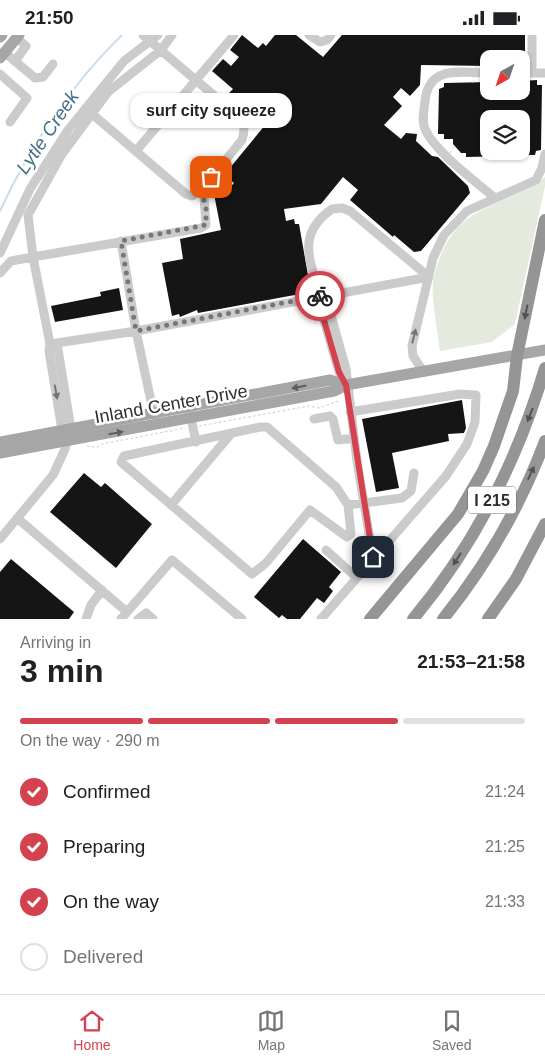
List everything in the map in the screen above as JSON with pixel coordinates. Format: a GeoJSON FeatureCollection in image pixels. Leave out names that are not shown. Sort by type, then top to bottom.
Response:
{"type":"FeatureCollection","features":[{"type":"Feature","properties":{"kind":"highway"},"geometry":{"type":"LineString","coordinates":[[370,619],[448,526],[469,497],[494,446],[523,355],[545,220]]}},
{"type":"Feature","properties":{"kind":"highway","name":"I 215"},"geometry":{"type":"LineString","coordinates":[[413,619],[446,575],[491,502],[524,429],[545,368]]}},
{"type":"Feature","properties":{"kind":"highway","name":"I 215"},"geometry":{"type":"LineString","coordinates":[[443,619],[465,591],[513,511],[545,441]]}},
{"type":"Feature","properties":{"kind":"highway"},"geometry":{"type":"LineString","coordinates":[[488,619],[516,579],[545,524]]}},
{"type":"Feature","properties":{"kind":"highway"},"geometry":{"type":"LineString","coordinates":[[378,619],[441,541],[448,526]]}},
{"type":"Feature","properties":{"kind":"highway"},"geometry":{"type":"LineString","coordinates":[[481,619],[530,553]]}},
{"type":"Feature","properties":{"kind":"main road"},"geometry":{"type":"LineString","coordinates":[[2,55],[18,36]]}},
{"type":"Feature","properties":{"kind":"main road","name":"Inland Center Drive"},"geometry":{"type":"LineString","coordinates":[[0,453],[334,391],[346,385],[545,351]]}},
{"type":"Feature","properties":{"kind":"main road","name":"Inland Center Drive"},"geometry":{"type":"LineString","coordinates":[[0,442],[154,415],[191,418]]}},
{"type":"Feature","properties":{"kind":"street"},"geometry":{"type":"LineString","coordinates":[[0,539],[57,469],[68,441],[58,349],[50,344],[33,257],[28,215],[62,154],[91,113],[108,92],[160,50],[172,35]]}},
{"type":"Feature","properties":{"kind":"street"},"geometry":{"type":"LineString","coordinates":[[136,151],[234,35]]}},
{"type":"Feature","properties":{"kind":"street"},"geometry":{"type":"LineString","coordinates":[[309,35],[320,42],[327,40],[331,35]]}},
{"type":"Feature","properties":{"kind":"street"},"geometry":{"type":"LineString","coordinates":[[532,35],[532,73],[545,73]]}},
{"type":"Feature","properties":{"kind":"street"},"geometry":{"type":"LineString","coordinates":[[15,61],[26,48],[18,36]]}},
{"type":"Feature","properties":{"kind":"street"},"geometry":{"type":"LineString","coordinates":[[0,253],[30,189],[68,130],[124,61],[150,38],[160,50],[238,116],[243,123],[245,131],[242,140],[201,190],[192,196],[186,194],[91,113]]}},
{"type":"Feature","properties":{"kind":"street"},"geometry":{"type":"LineString","coordinates":[[2,55],[15,61],[35,78],[39,79],[43,77],[53,64]]}},
{"type":"Feature","properties":{"kind":"street"},"geometry":{"type":"LineString","coordinates":[[480,73],[449,73],[438,75],[431,81],[426,97],[425,131],[440,149],[495,198]]}},
{"type":"Feature","properties":{"kind":"street"},"geometry":{"type":"LineString","coordinates":[[1,78],[27,98],[10,122]]}},
{"type":"Feature","properties":{"kind":"street"},"geometry":{"type":"LineString","coordinates":[[423,371],[411,352],[438,247],[455,221],[466,211],[536,180],[542,168],[545,154]]}},
{"type":"Feature","properties":{"kind":"street"},"geometry":{"type":"LineString","coordinates":[[0,273],[11,261],[206,225],[204,197],[201,190]]}},
{"type":"Feature","properties":{"kind":"street"},"geometry":{"type":"LineString","coordinates":[[373,557],[346,385],[339,372],[319,303],[320,295],[308,238],[311,230],[332,209],[342,208],[350,211],[429,277]]}},
{"type":"Feature","properties":{"kind":"street"},"geometry":{"type":"LineString","coordinates":[[121,241],[136,331],[154,415]]}},
{"type":"Feature","properties":{"kind":"street"},"geometry":{"type":"LineString","coordinates":[[50,344],[136,331],[320,295],[429,277]]}},
{"type":"Feature","properties":{"kind":"street"},"geometry":{"type":"LineString","coordinates":[[321,619],[373,557],[446,476],[467,444],[475,422],[476,395],[460,394],[350,412]]}},
{"type":"Feature","properties":{"kind":"street"},"geometry":{"type":"LineString","coordinates":[[314,419],[330,416],[333,419],[338,440],[354,439]]}},
{"type":"Feature","properties":{"kind":"street"},"geometry":{"type":"LineString","coordinates":[[191,418],[196,442]]}},
{"type":"Feature","properties":{"kind":"street"},"geometry":{"type":"LineString","coordinates":[[267,427],[336,487],[348,505],[351,534],[347,537],[310,510],[266,563],[252,574],[121,462],[124,456],[230,435],[267,427]]}},
{"type":"Feature","properties":{"kind":"street"},"geometry":{"type":"LineString","coordinates":[[171,505],[230,435]]}},
{"type":"Feature","properties":{"kind":"street"},"geometry":{"type":"LineString","coordinates":[[348,505],[402,498],[411,491],[414,473]]}},
{"type":"Feature","properties":{"kind":"street"},"geometry":{"type":"LineString","coordinates":[[17,518],[127,612],[153,619]]}},
{"type":"Feature","properties":{"kind":"street"},"geometry":{"type":"LineString","coordinates":[[326,550],[356,577]]}},
{"type":"Feature","properties":{"kind":"street"},"geometry":{"type":"LineString","coordinates":[[127,612],[172,560],[242,619]]}},
{"type":"Feature","properties":{"kind":"street"},"geometry":{"type":"LineString","coordinates":[[86,619],[91,605],[102,590]]}},
{"type":"Feature","properties":{"kind":"path"},"geometry":{"type":"LineString","coordinates":[[473,83],[476,66]]}},
{"type":"Feature","properties":{"kind":"path"},"geometry":{"type":"LineString","coordinates":[[444,161],[456,146]]}},
{"type":"Feature","properties":{"kind":"path"},"geometry":{"type":"LineString","coordinates":[[83,446],[97,447],[191,418],[309,406],[319,407],[338,401]]}},
{"type":"Feature","properties":{"kind":"shaded area"},"geometry":{"type":"Polygon","coordinates":[[[545,177],[545,186],[515,324],[492,342],[440,351],[434,307],[433,282],[435,271],[448,241],[454,232],[470,217],[530,187],[545,177]]]}},
{"type":"Feature","properties":{"kind":"building"},"geometry":{"type":"Polygon","coordinates":[[[242,35],[258,48],[263,43],[266,46],[275,35],[296,35],[323,57],[342,35],[525,35],[525,50],[480,50],[480,66],[421,65],[420,85],[410,96],[401,88],[393,97],[402,106],[384,125],[401,139],[406,133],[417,134],[416,141],[432,156],[438,157],[468,186],[470,193],[421,251],[414,252],[394,235],[393,237],[350,200],[358,190],[343,177],[321,204],[284,209],[286,221],[294,219],[295,224],[299,224],[311,292],[198,313],[197,310],[180,317],[179,314],[172,316],[162,263],[183,259],[180,239],[221,230],[213,189],[216,184],[226,192],[234,183],[224,175],[266,124],[229,93],[233,89],[212,71],[223,59],[231,66],[239,57],[230,50],[242,35]]]}},
{"type":"Feature","properties":{"kind":"building"},"geometry":{"type":"Polygon","coordinates":[[[530,80],[537,80],[537,85],[542,85],[541,150],[536,151],[535,155],[530,155],[530,110],[480,110],[480,157],[466,157],[466,153],[461,153],[453,144],[453,139],[444,139],[444,134],[438,134],[439,89],[444,87],[444,83],[480,82],[480,100],[530,100],[530,80]]]}},
{"type":"Feature","properties":{"kind":"building"},"geometry":{"type":"Polygon","coordinates":[[[119,288],[123,310],[55,322],[51,306],[101,296],[100,292],[119,288]]]}},
{"type":"Feature","properties":{"kind":"building"},"geometry":{"type":"Polygon","coordinates":[[[462,400],[466,428],[464,433],[448,434],[449,441],[392,453],[399,488],[376,492],[362,419],[462,400]]]}},
{"type":"Feature","properties":{"kind":"building"},"geometry":{"type":"Polygon","coordinates":[[[84,473],[101,487],[105,483],[152,524],[116,568],[50,512],[84,473]]]}},
{"type":"Feature","properties":{"kind":"building"},"geometry":{"type":"Polygon","coordinates":[[[303,539],[341,572],[329,587],[333,591],[324,603],[317,598],[300,619],[287,619],[282,615],[279,618],[254,597],[303,539]]]}},
{"type":"Feature","properties":{"kind":"building"},"geometry":{"type":"Polygon","coordinates":[[[11,559],[74,612],[69,619],[0,619],[0,572],[11,559]]]}},
{"type":"Feature","properties":{"kind":"waterway","name":"Lytle Creek"},"geometry":{"type":"LineString","coordinates":[[0,211],[24,164],[53,117],[86,74],[122,35]]}},
{"type":"Feature","properties":{"kind":"way so far"},"geometry":{"type":"LineString","coordinates":[[211,177],[201,190],[206,208],[206,225],[121,241],[136,331],[320,296]]}},
{"type":"Feature","properties":{"kind":"place","name":"surf city squeeze"},"geometry":{"type":"Point","coordinates":[211,177]}},
{"type":"Feature","properties":{"kind":"route"},"geometry":{"type":"LineString","coordinates":[[320,296],[319,303],[339,372],[346,385],[373,557]]}}]}
